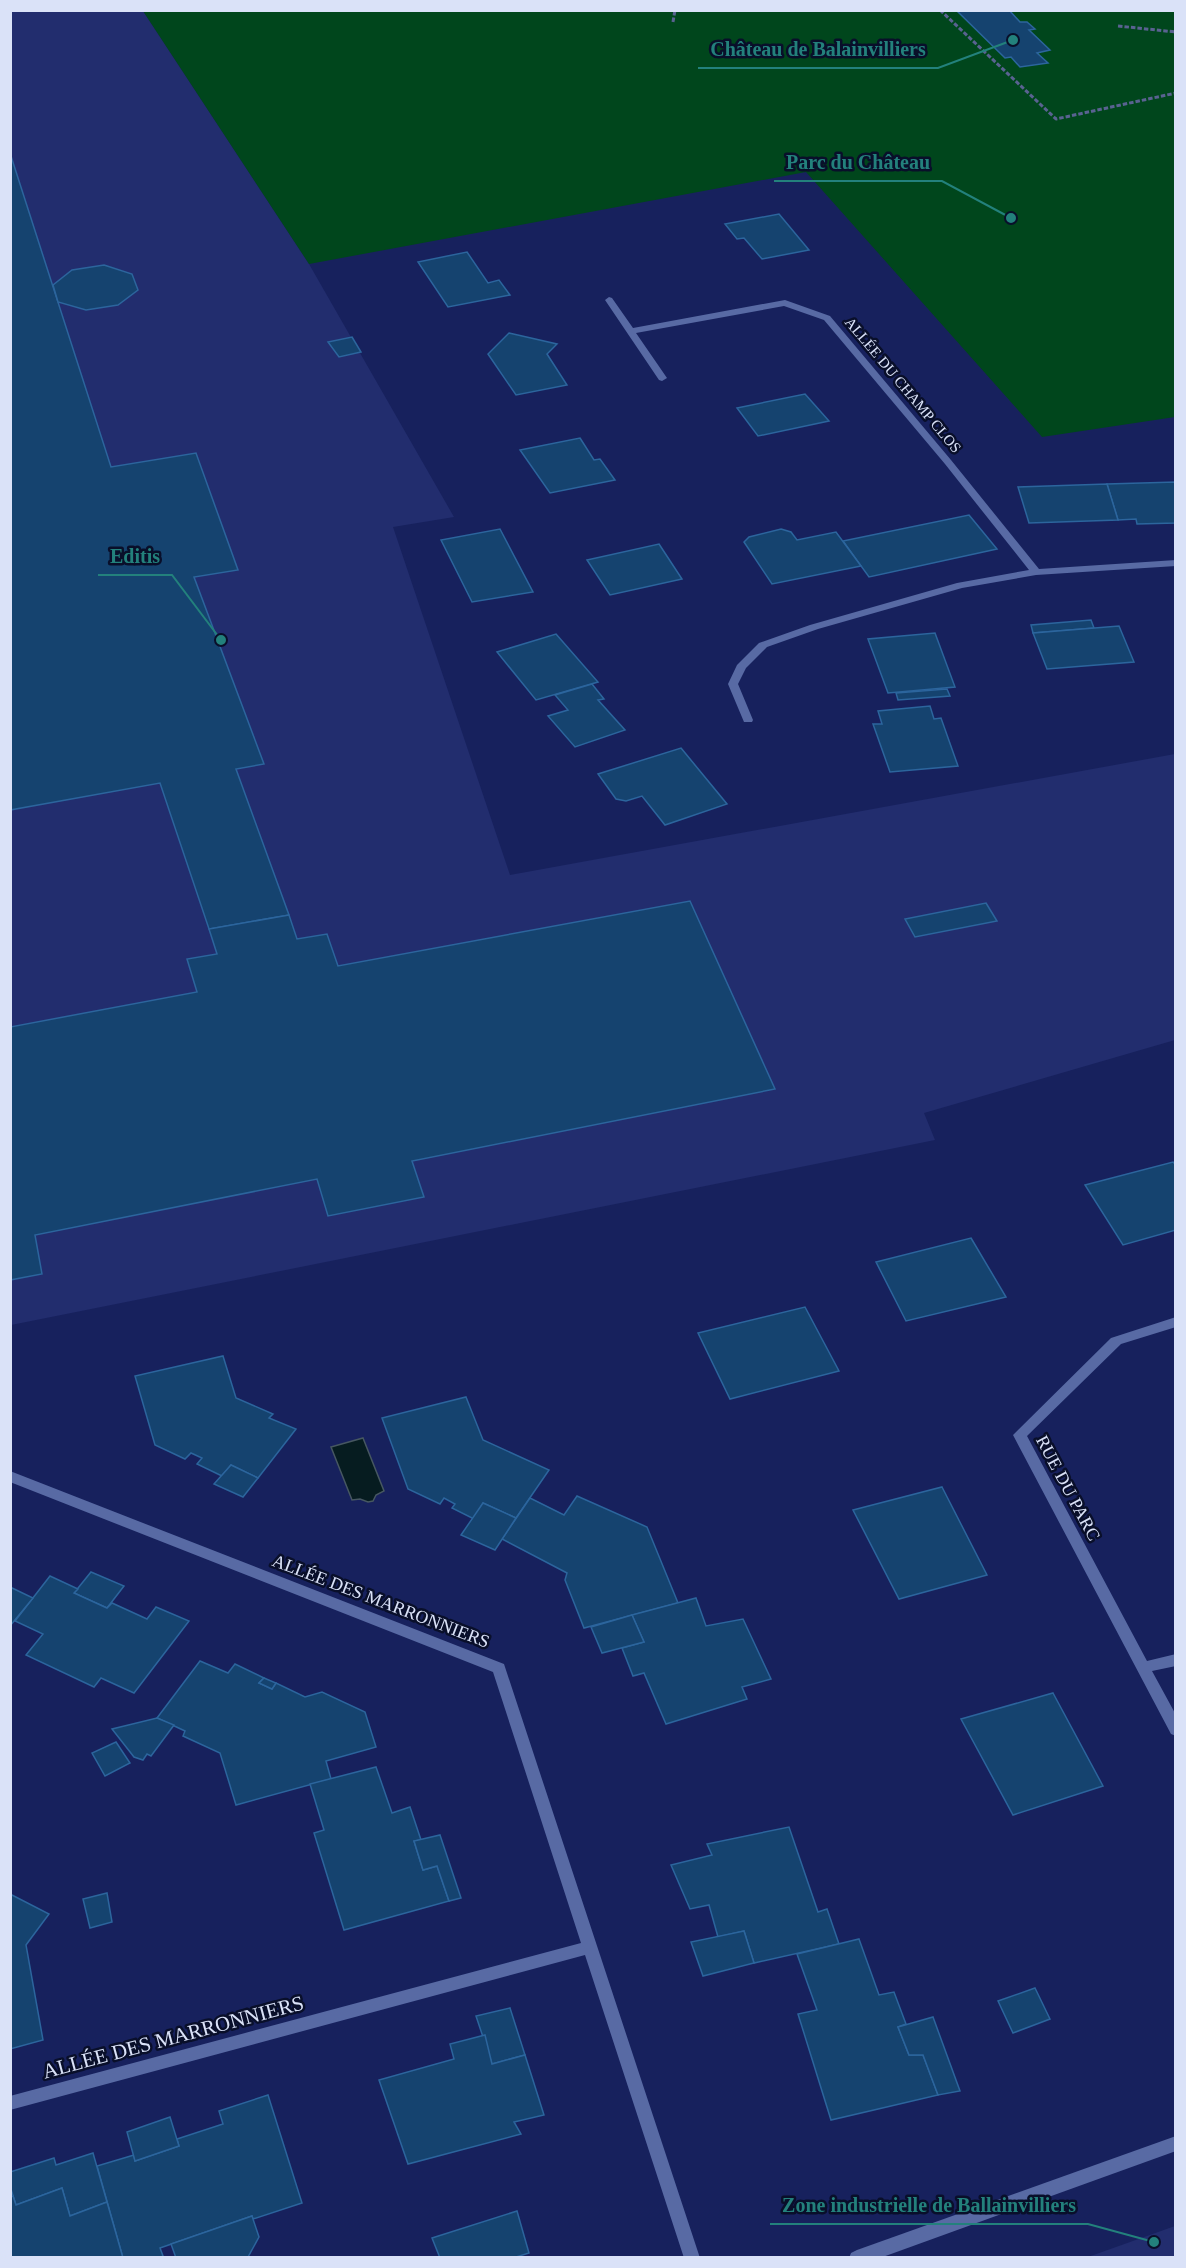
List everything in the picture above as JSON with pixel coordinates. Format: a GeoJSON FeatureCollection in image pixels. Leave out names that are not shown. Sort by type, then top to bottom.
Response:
{"type":"FeatureCollection","features":[{"type":"Feature","properties":{"kind":"street"},"geometry":{"type":"LineString","coordinates":[[609,300],[662,378]]}},
{"type":"Feature","properties":{"kind":"street","name":"ALLÉE DU CHAMP CLOS"},"geometry":{"type":"LineString","coordinates":[[631,331],[785,303],[827,318],[948,462],[1036,572]]}},
{"type":"Feature","properties":{"kind":"street"},"geometry":{"type":"LineString","coordinates":[[748,720],[733,684],[741,667],[763,645],[814,627],[961,585],[1036,572],[1176,563]]}},
{"type":"Feature","properties":{"kind":"street","name":"RUE DU PARC"},"geometry":{"type":"LineString","coordinates":[[1176,1322],[1116,1341],[1020,1434],[1176,1730]]}},
{"type":"Feature","properties":{"kind":"street","name":"ALLÉE DES MARRONNIERS"},"geometry":{"type":"LineString","coordinates":[[10,1476],[499,1668],[692,2258]]}},
{"type":"Feature","properties":{"kind":"street"},"geometry":{"type":"LineString","coordinates":[[1142,1668],[1176,1660]]}},
{"type":"Feature","properties":{"kind":"street","name":"ALLÉE DES MARRONNIERS"},"geometry":{"type":"LineString","coordinates":[[10,2103],[590,1947]]}},
{"type":"Feature","properties":{"kind":"street"},"geometry":{"type":"LineString","coordinates":[[857,2258],[1176,2144]]}},
{"type":"Feature","properties":{"kind":"path"},"geometry":{"type":"LineString","coordinates":[[673,22],[675,10]]}},
{"type":"Feature","properties":{"kind":"path"},"geometry":{"type":"LineString","coordinates":[[940,10],[1056,119],[1176,93]]}},
{"type":"Feature","properties":{"kind":"path"},"geometry":{"type":"LineString","coordinates":[[1118,26],[1176,32]]}},
{"type":"Feature","properties":{"kind":"shaded area"},"geometry":{"type":"Polygon","coordinates":[[[11,11],[143,11],[309,264],[454,517],[393,527],[510,875],[1175,754],[1175,1040],[924,1113],[935,1140],[11,1325],[11,11]]]}},
{"type":"Feature","properties":{"kind":"shaded area"},"geometry":{"type":"Polygon","coordinates":[[[363,1438],[384,1491],[376,1495],[373,1501],[368,1502],[360,1499],[352,1500],[331,1447],[363,1438]]]}},
{"type":"Feature","properties":{"kind":"shaded area"},"geometry":{"type":"Polygon","coordinates":[[[1175,2226],[1175,2257],[1088,2257],[1175,2226]]]}},
{"type":"Feature","properties":{"kind":"green space"},"geometry":{"type":"Polygon","coordinates":[[[143,11],[1175,11],[1175,417],[1042,437],[806,172],[309,264],[143,11]]]}},
{"type":"Feature","properties":{"kind":"building"},"geometry":{"type":"Polygon","coordinates":[[[956,10],[1009,10],[1020,22],[1027,22],[1035,29],[1029,30],[1050,50],[1037,53],[1048,63],[1020,67],[1011,57],[1005,58],[956,10]]]}},
{"type":"Feature","properties":{"kind":"building"},"geometry":{"type":"Polygon","coordinates":[[[10,153],[111,467],[196,453],[238,570],[194,577],[264,764],[236,769],[289,915],[209,929],[160,783],[10,810],[10,153]]]}},
{"type":"Feature","properties":{"kind":"building"},"geometry":{"type":"Polygon","coordinates":[[[779,214],[809,250],[762,259],[744,238],[737,239],[725,224],[779,214]]]}},
{"type":"Feature","properties":{"kind":"building"},"geometry":{"type":"Polygon","coordinates":[[[467,252],[488,283],[499,280],[510,295],[448,307],[418,262],[467,252]]]}},
{"type":"Feature","properties":{"kind":"building"},"geometry":{"type":"Polygon","coordinates":[[[104,265],[132,274],[138,290],[118,305],[86,310],[58,302],[53,285],[72,270],[104,265]]]}},
{"type":"Feature","properties":{"kind":"building"},"geometry":{"type":"Polygon","coordinates":[[[509,333],[557,344],[547,354],[567,385],[516,395],[488,354],[509,333]]]}},
{"type":"Feature","properties":{"kind":"building"},"geometry":{"type":"Polygon","coordinates":[[[352,337],[361,352],[339,357],[328,342],[352,337]]]}},
{"type":"Feature","properties":{"kind":"building"},"geometry":{"type":"Polygon","coordinates":[[[805,394],[829,421],[758,436],[737,408],[805,394]]]}},
{"type":"Feature","properties":{"kind":"building"},"geometry":{"type":"Polygon","coordinates":[[[580,438],[594,460],[600,459],[615,480],[550,493],[520,450],[580,438]]]}},
{"type":"Feature","properties":{"kind":"building"},"geometry":{"type":"Polygon","coordinates":[[[1176,482],[1176,523],[1137,524],[1136,519],[1118,520],[1107,484],[1176,482]]]}},
{"type":"Feature","properties":{"kind":"building"},"geometry":{"type":"Polygon","coordinates":[[[1107,484],[1118,520],[1029,523],[1018,487],[1107,484]]]}},
{"type":"Feature","properties":{"kind":"building"},"geometry":{"type":"Polygon","coordinates":[[[969,515],[997,549],[869,577],[843,541],[969,515]]]}},
{"type":"Feature","properties":{"kind":"building"},"geometry":{"type":"Polygon","coordinates":[[[500,529],[533,592],[472,602],[441,540],[500,529]]]}},
{"type":"Feature","properties":{"kind":"building"},"geometry":{"type":"Polygon","coordinates":[[[781,529],[791,532],[797,540],[836,532],[861,566],[772,584],[744,542],[749,537],[781,529]]]}},
{"type":"Feature","properties":{"kind":"building"},"geometry":{"type":"Polygon","coordinates":[[[659,544],[682,579],[610,595],[587,560],[659,544]]]}},
{"type":"Feature","properties":{"kind":"building"},"geometry":{"type":"Polygon","coordinates":[[[1091,620],[1094,628],[1033,633],[1031,625],[1091,620]]]}},
{"type":"Feature","properties":{"kind":"building"},"geometry":{"type":"Polygon","coordinates":[[[1119,626],[1134,662],[1047,669],[1033,633],[1119,626]]]}},
{"type":"Feature","properties":{"kind":"building"},"geometry":{"type":"Polygon","coordinates":[[[935,633],[955,687],[888,693],[868,639],[935,633]]]}},
{"type":"Feature","properties":{"kind":"building"},"geometry":{"type":"Polygon","coordinates":[[[556,634],[598,682],[536,700],[497,652],[556,634]]]}},
{"type":"Feature","properties":{"kind":"building"},"geometry":{"type":"Polygon","coordinates":[[[592,684],[604,699],[598,700],[625,730],[575,747],[548,716],[568,710],[555,695],[592,684]]]}},
{"type":"Feature","properties":{"kind":"building"},"geometry":{"type":"Polygon","coordinates":[[[947,689],[950,696],[898,700],[896,693],[947,689]]]}},
{"type":"Feature","properties":{"kind":"building"},"geometry":{"type":"Polygon","coordinates":[[[930,706],[934,719],[941,718],[958,766],[890,772],[873,724],[882,724],[878,711],[930,706]]]}},
{"type":"Feature","properties":{"kind":"building"},"geometry":{"type":"Polygon","coordinates":[[[681,748],[727,804],[665,825],[642,796],[626,801],[616,799],[598,774],[681,748]]]}},
{"type":"Feature","properties":{"kind":"building"},"geometry":{"type":"Polygon","coordinates":[[[690,901],[775,1089],[412,1161],[424,1197],[328,1216],[317,1179],[35,1235],[42,1274],[10,1280],[10,1027],[197,992],[187,959],[217,954],[209,929],[289,915],[297,939],[327,934],[338,966],[690,901]]]}},
{"type":"Feature","properties":{"kind":"building"},"geometry":{"type":"Polygon","coordinates":[[[986,903],[997,921],[915,937],[905,919],[986,903]]]}},
{"type":"Feature","properties":{"kind":"building"},"geometry":{"type":"Polygon","coordinates":[[[1173,1162],[1176,1165],[1176,1230],[1123,1245],[1085,1185],[1173,1162]]]}},
{"type":"Feature","properties":{"kind":"building"},"geometry":{"type":"Polygon","coordinates":[[[971,1238],[1006,1297],[906,1321],[876,1262],[971,1238]]]}},
{"type":"Feature","properties":{"kind":"building"},"geometry":{"type":"Polygon","coordinates":[[[805,1307],[839,1371],[730,1399],[698,1333],[805,1307]]]}},
{"type":"Feature","properties":{"kind":"building"},"geometry":{"type":"Polygon","coordinates":[[[223,1356],[236,1398],[273,1414],[269,1418],[296,1429],[258,1478],[231,1465],[222,1476],[197,1464],[202,1458],[191,1453],[185,1459],[155,1445],[135,1376],[223,1356]]]}},
{"type":"Feature","properties":{"kind":"building"},"geometry":{"type":"Polygon","coordinates":[[[466,1397],[483,1440],[549,1470],[516,1518],[483,1503],[474,1519],[452,1508],[455,1504],[444,1498],[440,1504],[408,1489],[382,1418],[466,1397]]]}},
{"type":"Feature","properties":{"kind":"building"},"geometry":{"type":"Polygon","coordinates":[[[231,1465],[258,1478],[243,1497],[214,1484],[231,1465]]]}},
{"type":"Feature","properties":{"kind":"building"},"geometry":{"type":"Polygon","coordinates":[[[942,1487],[987,1575],[899,1599],[853,1510],[942,1487]]]}},
{"type":"Feature","properties":{"kind":"building"},"geometry":{"type":"Polygon","coordinates":[[[577,1496],[647,1527],[678,1603],[584,1628],[565,1580],[567,1573],[502,1539],[530,1498],[564,1515],[577,1496]]]}},
{"type":"Feature","properties":{"kind":"building"},"geometry":{"type":"Polygon","coordinates":[[[483,1503],[516,1518],[495,1550],[461,1535],[483,1503]]]}},
{"type":"Feature","properties":{"kind":"building"},"geometry":{"type":"Polygon","coordinates":[[[91,1572],[124,1586],[107,1608],[74,1593],[91,1572]]]}},
{"type":"Feature","properties":{"kind":"building"},"geometry":{"type":"Polygon","coordinates":[[[50,1576],[78,1589],[74,1593],[107,1608],[112,1603],[147,1619],[156,1607],[189,1621],[134,1693],[101,1678],[94,1687],[26,1655],[43,1634],[15,1621],[50,1576]]]}},
{"type":"Feature","properties":{"kind":"building"},"geometry":{"type":"Polygon","coordinates":[[[10,1587],[33,1598],[10,1626],[10,1587]]]}},
{"type":"Feature","properties":{"kind":"building"},"geometry":{"type":"Polygon","coordinates":[[[696,1598],[706,1626],[743,1619],[771,1679],[742,1687],[747,1699],[666,1724],[644,1673],[633,1676],[622,1648],[644,1642],[632,1615],[696,1598]]]}},
{"type":"Feature","properties":{"kind":"building"},"geometry":{"type":"Polygon","coordinates":[[[632,1615],[644,1642],[602,1653],[591,1627],[632,1615]]]}},
{"type":"Feature","properties":{"kind":"building"},"geometry":{"type":"Polygon","coordinates":[[[200,1661],[228,1673],[235,1664],[264,1678],[259,1683],[272,1689],[276,1683],[305,1697],[322,1692],[365,1712],[376,1747],[326,1761],[331,1779],[236,1805],[220,1753],[183,1736],[185,1731],[157,1718],[200,1661]]]}},
{"type":"Feature","properties":{"kind":"building"},"geometry":{"type":"Polygon","coordinates":[[[264,1678],[276,1683],[272,1689],[259,1683],[264,1678]]]}},
{"type":"Feature","properties":{"kind":"building"},"geometry":{"type":"Polygon","coordinates":[[[1053,1693],[1103,1786],[1013,1815],[961,1719],[1053,1693]]]}},
{"type":"Feature","properties":{"kind":"building"},"geometry":{"type":"Polygon","coordinates":[[[157,1718],[174,1725],[151,1756],[147,1754],[143,1760],[134,1757],[112,1729],[157,1718]]]}},
{"type":"Feature","properties":{"kind":"building"},"geometry":{"type":"Polygon","coordinates":[[[116,1742],[130,1763],[105,1776],[92,1753],[116,1742]]]}},
{"type":"Feature","properties":{"kind":"building"},"geometry":{"type":"Polygon","coordinates":[[[376,1767],[392,1813],[410,1807],[421,1840],[414,1841],[423,1870],[437,1866],[449,1901],[344,1930],[314,1833],[324,1830],[310,1784],[376,1767]]]}},
{"type":"Feature","properties":{"kind":"building"},"geometry":{"type":"Polygon","coordinates":[[[789,1827],[818,1912],[827,1909],[839,1944],[754,1963],[744,1931],[718,1937],[709,1905],[690,1909],[671,1865],[712,1855],[707,1844],[789,1827]]]}},
{"type":"Feature","properties":{"kind":"building"},"geometry":{"type":"Polygon","coordinates":[[[440,1835],[461,1898],[449,1901],[437,1866],[423,1870],[414,1841],[440,1835]]]}},
{"type":"Feature","properties":{"kind":"building"},"geometry":{"type":"Polygon","coordinates":[[[107,1893],[112,1922],[90,1928],[83,1899],[107,1893]]]}},
{"type":"Feature","properties":{"kind":"building"},"geometry":{"type":"Polygon","coordinates":[[[10,1894],[49,1914],[26,1945],[43,2040],[10,2049],[10,1894]]]}},
{"type":"Feature","properties":{"kind":"building"},"geometry":{"type":"Polygon","coordinates":[[[744,1931],[754,1963],[703,1976],[691,1942],[744,1931]]]}},
{"type":"Feature","properties":{"kind":"building"},"geometry":{"type":"Polygon","coordinates":[[[859,1939],[879,1995],[894,1992],[906,2024],[898,2027],[909,2055],[923,2055],[938,2095],[831,2120],[798,2014],[817,2010],[797,1954],[859,1939]]]}},
{"type":"Feature","properties":{"kind":"building"},"geometry":{"type":"Polygon","coordinates":[[[1035,1988],[1050,2019],[1013,2033],[998,2001],[1035,1988]]]}},
{"type":"Feature","properties":{"kind":"building"},"geometry":{"type":"Polygon","coordinates":[[[510,2008],[525,2055],[492,2064],[476,2016],[510,2008]]]}},
{"type":"Feature","properties":{"kind":"building"},"geometry":{"type":"Polygon","coordinates":[[[933,2017],[960,2091],[938,2095],[923,2055],[909,2055],[898,2027],[933,2017]]]}},
{"type":"Feature","properties":{"kind":"building"},"geometry":{"type":"Polygon","coordinates":[[[485,2035],[492,2064],[525,2055],[544,2115],[514,2122],[521,2134],[408,2164],[379,2080],[454,2059],[450,2044],[485,2035]]]}},
{"type":"Feature","properties":{"kind":"building"},"geometry":{"type":"Polygon","coordinates":[[[268,2095],[302,2203],[253,2219],[252,2216],[160,2248],[163,2256],[159,2258],[123,2258],[97,2166],[134,2155],[135,2161],[179,2146],[177,2139],[223,2124],[219,2111],[268,2095]]]}},
{"type":"Feature","properties":{"kind":"building"},"geometry":{"type":"Polygon","coordinates":[[[170,2117],[179,2146],[135,2161],[127,2132],[170,2117]]]}},
{"type":"Feature","properties":{"kind":"building"},"geometry":{"type":"Polygon","coordinates":[[[93,2153],[107,2202],[70,2216],[62,2188],[16,2205],[10,2186],[10,2172],[54,2158],[56,2165],[93,2153]]]}},
{"type":"Feature","properties":{"kind":"building"},"geometry":{"type":"Polygon","coordinates":[[[62,2188],[70,2216],[107,2202],[123,2258],[10,2258],[10,2197],[13,2196],[16,2205],[62,2188]]]}},
{"type":"Feature","properties":{"kind":"building"},"geometry":{"type":"Polygon","coordinates":[[[517,2211],[529,2253],[513,2258],[440,2258],[432,2238],[517,2211]]]}},
{"type":"Feature","properties":{"kind":"building"},"geometry":{"type":"Polygon","coordinates":[[[252,2216],[259,2237],[248,2257],[176,2258],[171,2244],[252,2216]]]}},
{"type":"Feature","properties":{"kind":"place","name":"Château de Balainvilliers"},"geometry":{"type":"Point","coordinates":[1013,40]}},
{"type":"Feature","properties":{"kind":"place","name":"Parc du Château"},"geometry":{"type":"Point","coordinates":[1011,218]}},
{"type":"Feature","properties":{"kind":"place","name":"Editis"},"geometry":{"type":"Point","coordinates":[221,640]}},
{"type":"Feature","properties":{"kind":"place","name":"Zone industrielle de Ballainvilliers"},"geometry":{"type":"Point","coordinates":[1154,2242]}}]}
